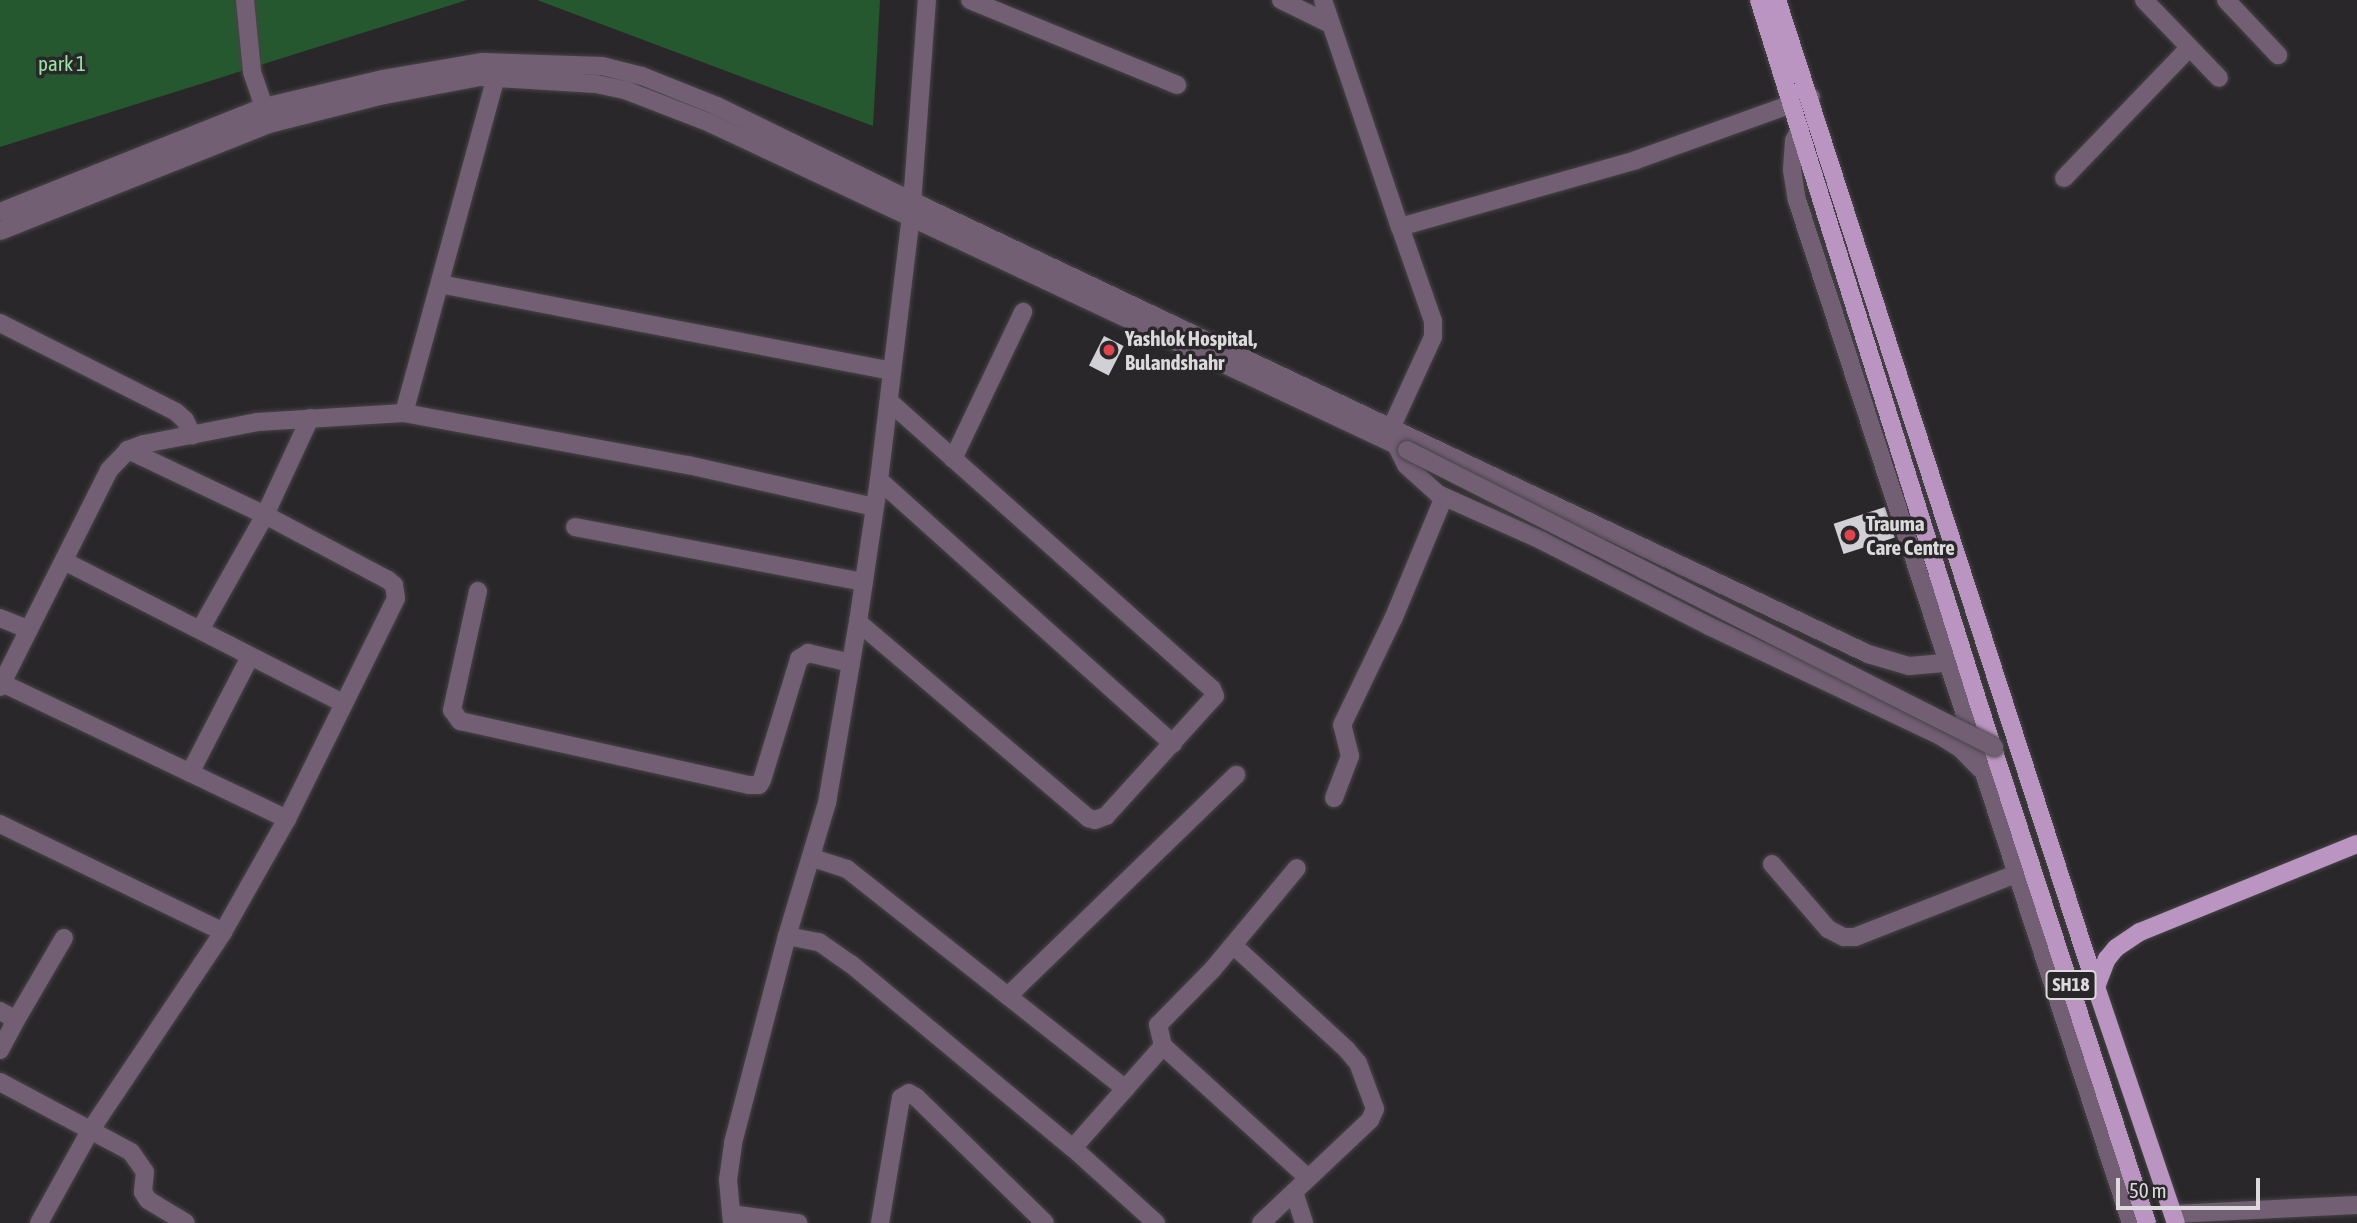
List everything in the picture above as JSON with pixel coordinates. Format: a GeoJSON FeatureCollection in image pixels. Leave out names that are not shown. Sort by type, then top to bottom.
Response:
{"type":"FeatureCollection","features":[{"type":"Feature","properties":{"kind":"main road"},"geometry":{"type":"LineString","coordinates":[[1759,0],[1994,747]]}},
{"type":"Feature","properties":{"kind":"main road"},"geometry":{"type":"LineString","coordinates":[[1777,0],[1811,97],[2096,987]]}},
{"type":"Feature","properties":{"kind":"main road","name":"SH18"},"geometry":{"type":"LineString","coordinates":[[1994,747],[2147,1223]]}},
{"type":"Feature","properties":{"kind":"main road","name":"SH18"},"geometry":{"type":"LineString","coordinates":[[2175,1218],[2096,987],[2106,959],[2116,948],[2140,932],[2357,844]]}},
{"type":"Feature","properties":{"kind":"street"},"geometry":{"type":"LineString","coordinates":[[245,0],[252,72],[264,107]]}},
{"type":"Feature","properties":{"kind":"street"},"geometry":{"type":"LineString","coordinates":[[798,1223],[732,1218],[728,1180],[733,1143],[787,936],[813,858],[827,803],[858,622],[879,480],[911,209],[927,0]]}},
{"type":"Feature","properties":{"kind":"street"},"geometry":{"type":"LineString","coordinates":[[970,0],[1177,85]]}},
{"type":"Feature","properties":{"kind":"street"},"geometry":{"type":"LineString","coordinates":[[1281,0],[1330,24]]}},
{"type":"Feature","properties":{"kind":"street"},"geometry":{"type":"LineString","coordinates":[[1324,0],[1433,321],[1433,337],[1392,426]]}},
{"type":"Feature","properties":{"kind":"street"},"geometry":{"type":"LineString","coordinates":[[2144,0],[2219,78]]}},
{"type":"Feature","properties":{"kind":"street"},"geometry":{"type":"LineString","coordinates":[[2226,0],[2278,55]]}},
{"type":"Feature","properties":{"kind":"street"},"geometry":{"type":"LineString","coordinates":[[2064,178],[2189,48]]}},
{"type":"Feature","properties":{"kind":"street"},"geometry":{"type":"LineString","coordinates":[[0,212],[264,107],[382,79],[484,62],[602,66],[642,76],[717,106],[911,209],[1402,447],[1994,747]]}},
{"type":"Feature","properties":{"kind":"street"},"geometry":{"type":"LineString","coordinates":[[404,413],[496,77]]}},
{"type":"Feature","properties":{"kind":"street"},"geometry":{"type":"LineString","coordinates":[[0,231],[269,124],[425,86],[496,77],[596,84],[625,90],[710,123],[911,209],[1392,426],[1868,653],[1909,666],[1947,663]]}},
{"type":"Feature","properties":{"kind":"street"},"geometry":{"type":"LineString","coordinates":[[1400,227],[1636,160],[1811,97]]}},
{"type":"Feature","properties":{"kind":"street"},"geometry":{"type":"LineString","coordinates":[[1800,129],[1794,141],[1792,170],[1797,200],[2131,1223]]}},
{"type":"Feature","properties":{"kind":"street"},"geometry":{"type":"LineString","coordinates":[[439,284],[892,370]]}},
{"type":"Feature","properties":{"kind":"street"},"geometry":{"type":"LineString","coordinates":[[953,459],[1023,312]]}},
{"type":"Feature","properties":{"kind":"street"},"geometry":{"type":"LineString","coordinates":[[0,324],[176,412],[185,420],[192,435]]}},
{"type":"Feature","properties":{"kind":"street"},"geometry":{"type":"LineString","coordinates":[[858,622],[1088,818],[1100,820],[1106,816],[1214,700],[1212,689],[889,401]]}},
{"type":"Feature","properties":{"kind":"street"},"geometry":{"type":"LineString","coordinates":[[287,819],[1,685],[109,470],[128,450],[257,422],[404,413],[688,465],[874,507]]}},
{"type":"Feature","properties":{"kind":"street"},"geometry":{"type":"LineString","coordinates":[[200,630],[265,516],[310,418]]}},
{"type":"Feature","properties":{"kind":"street"},"geometry":{"type":"LineString","coordinates":[[1402,447],[1405,465],[1420,481],[1444,497],[1541,540],[1709,626],[1939,735],[1960,748],[1985,774]]}},
{"type":"Feature","properties":{"kind":"street"},"geometry":{"type":"LineString","coordinates":[[39,1223],[90,1131],[223,932],[287,819],[396,598],[394,585],[265,516],[128,450]]}},
{"type":"Feature","properties":{"kind":"street"},"geometry":{"type":"LineString","coordinates":[[879,480],[1173,744]]}},
{"type":"Feature","properties":{"kind":"street"},"geometry":{"type":"LineString","coordinates":[[1334,798],[1350,757],[1342,725],[1394,617],[1444,497]]}},
{"type":"Feature","properties":{"kind":"street"},"geometry":{"type":"LineString","coordinates":[[575,527],[864,582]]}},
{"type":"Feature","properties":{"kind":"street"},"geometry":{"type":"LineString","coordinates":[[64,561],[343,704]]}},
{"type":"Feature","properties":{"kind":"street"},"geometry":{"type":"LineString","coordinates":[[478,591],[453,710],[460,721],[749,785],[759,785],[762,780],[799,659],[808,653],[851,663]]}},
{"type":"Feature","properties":{"kind":"street"},"geometry":{"type":"LineString","coordinates":[[0,618],[29,630]]}},
{"type":"Feature","properties":{"kind":"street"},"geometry":{"type":"LineString","coordinates":[[190,773],[250,657]]}},
{"type":"Feature","properties":{"kind":"street"},"geometry":{"type":"LineString","coordinates":[[1008,996],[1236,775]]}},
{"type":"Feature","properties":{"kind":"street"},"geometry":{"type":"LineString","coordinates":[[0,824],[223,932]]}},
{"type":"Feature","properties":{"kind":"street"},"geometry":{"type":"LineString","coordinates":[[813,858],[841,867],[1126,1088]]}},
{"type":"Feature","properties":{"kind":"street"},"geometry":{"type":"LineString","coordinates":[[1772,864],[1828,929],[1843,937],[1855,937],[2016,874]]}},
{"type":"Feature","properties":{"kind":"street"},"geometry":{"type":"LineString","coordinates":[[1297,868],[1233,945],[1158,1025],[1163,1046],[1308,1178]]}},
{"type":"Feature","properties":{"kind":"street"},"geometry":{"type":"LineString","coordinates":[[787,936],[819,943],[836,952],[1073,1149],[1156,1223]]}},
{"type":"Feature","properties":{"kind":"street"},"geometry":{"type":"LineString","coordinates":[[0,1050],[8,1016],[64,937]]}},
{"type":"Feature","properties":{"kind":"street"},"geometry":{"type":"LineString","coordinates":[[1233,945],[1347,1050],[1358,1063],[1375,1103],[1370,1120],[1261,1223]]}},
{"type":"Feature","properties":{"kind":"street"},"geometry":{"type":"LineString","coordinates":[[1073,1149],[1163,1046]]}},
{"type":"Feature","properties":{"kind":"street"},"geometry":{"type":"LineString","coordinates":[[0,1082],[131,1152],[145,1172],[143,1192],[148,1200],[186,1223]]}},
{"type":"Feature","properties":{"kind":"street"},"geometry":{"type":"LineString","coordinates":[[880,1223],[901,1098],[909,1093],[1045,1223]]}},
{"type":"Feature","properties":{"kind":"street"},"geometry":{"type":"LineString","coordinates":[[1294,1192],[1304,1223]]}},
{"type":"Feature","properties":{"kind":"street"},"geometry":{"type":"LineString","coordinates":[[2175,1218],[2357,1205]]}},
{"type":"Feature","properties":{"kind":"green space","name":"park 1"},"geometry":{"type":"Polygon","coordinates":[[[0,0],[467,0],[0,147],[0,0]]]}},
{"type":"Feature","properties":{"kind":"green space"},"geometry":{"type":"Polygon","coordinates":[[[537,0],[880,0],[873,126],[537,0]]]}},
{"type":"Feature","properties":{"kind":"building"},"geometry":{"type":"Polygon","coordinates":[[[1104,336],[1124,346],[1109,375],[1089,365],[1104,336]]]}},
{"type":"Feature","properties":{"kind":"building"},"geometry":{"type":"Polygon","coordinates":[[[1885,507],[1895,537],[1844,554],[1834,524],[1885,507]]]}},
{"type":"Feature","properties":{"kind":"place","name":"Yashlok Hospital, Bulandshahr"},"geometry":{"type":"Point","coordinates":[1109,350]}},
{"type":"Feature","properties":{"kind":"place","name":"Trauma Care Centre"},"geometry":{"type":"Point","coordinates":[1850,535]}}]}
